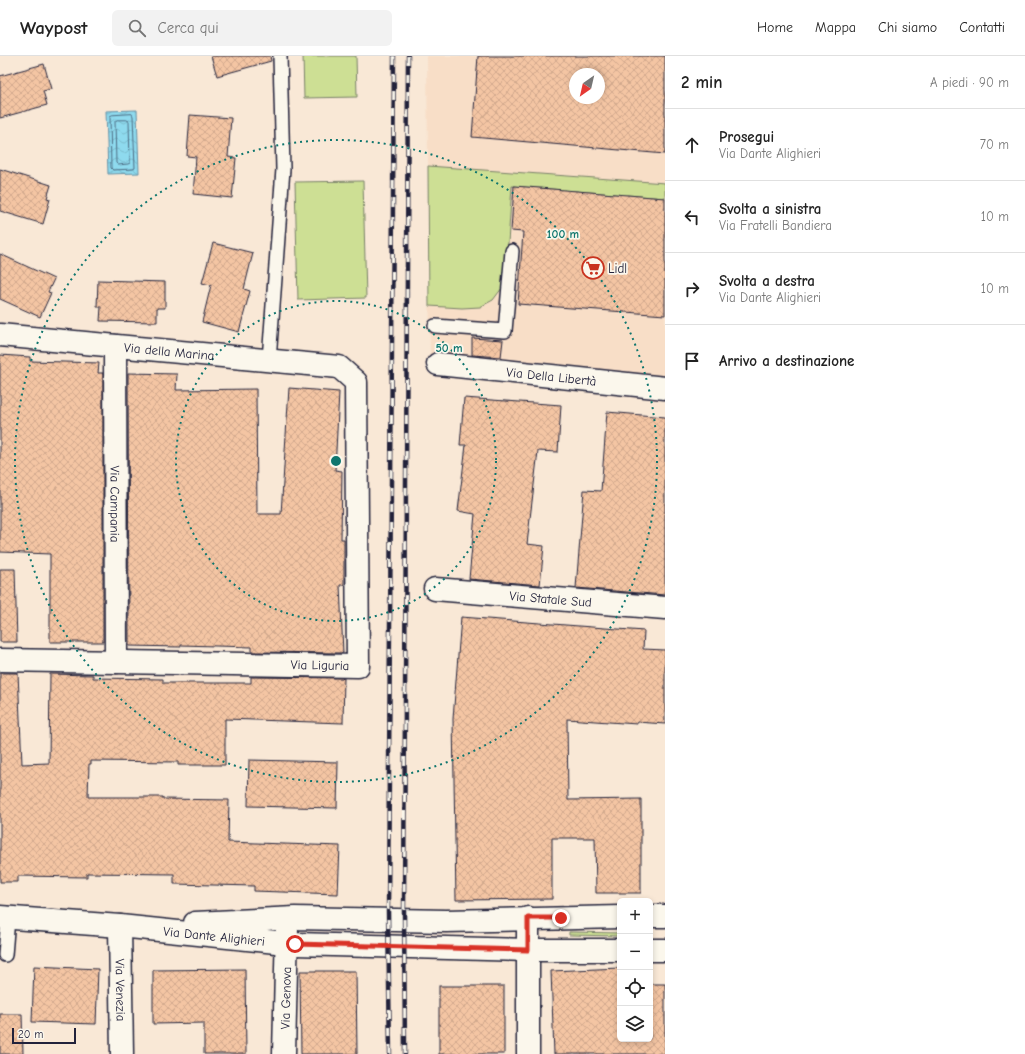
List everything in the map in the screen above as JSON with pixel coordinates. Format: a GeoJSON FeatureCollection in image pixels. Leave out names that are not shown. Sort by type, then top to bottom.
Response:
{"type":"FeatureCollection","features":[{"type":"Feature","properties":{"kind":"street","name":"Via della Marina"},"geometry":{"type":"LineString","coordinates":[[0,335],[339,367]]}},
{"type":"Feature","properties":{"kind":"street","name":"Via Campania"},"geometry":{"type":"LineString","coordinates":[[115,346],[116,662]]}},
{"type":"Feature","properties":{"kind":"street","name":"Via Della Libertà"},"geometry":{"type":"LineString","coordinates":[[438,364],[665,388]]}},
{"type":"Feature","properties":{"kind":"street","name":"Via Liguria"},"geometry":{"type":"LineString","coordinates":[[0,660],[358,666],[356,382],[339,367]]}},
{"type":"Feature","properties":{"kind":"street","name":"Via Statale Sud"},"geometry":{"type":"LineString","coordinates":[[435,589],[665,608]]}},
{"type":"Feature","properties":{"kind":"street"},"geometry":{"type":"LineString","coordinates":[[653,916],[665,916]]}},
{"type":"Feature","properties":{"kind":"street","name":"Via Dante Alighieri"},"geometry":{"type":"LineString","coordinates":[[4,917],[120,926],[286,943],[528,950],[617,950]]}},
{"type":"Feature","properties":{"kind":"street","name":"Via Dante Alighieri"},"geometry":{"type":"LineString","coordinates":[[120,926],[287,918],[446,921],[617,917]]}},
{"type":"Feature","properties":{"kind":"street","name":"Via Genova"},"geometry":{"type":"LineString","coordinates":[[284,1054],[287,918]]}},
{"type":"Feature","properties":{"kind":"street"},"geometry":{"type":"LineString","coordinates":[[528,918],[528,1054]]}},
{"type":"Feature","properties":{"kind":"street","name":"Via Venezia"},"geometry":{"type":"LineString","coordinates":[[120,926],[122,1054]]}},
{"type":"Feature","properties":{"kind":"street"},"geometry":{"type":"LineString","coordinates":[[653,950],[665,950]]}},
{"type":"Feature","properties":{"kind":"lane"},"geometry":{"type":"LineString","coordinates":[[269,360],[282,169],[280,56]]}},
{"type":"Feature","properties":{"kind":"lane"},"geometry":{"type":"LineString","coordinates":[[435,326],[505,331],[512,251]]}},
{"type":"Feature","properties":{"kind":"lane"},"geometry":{"type":"LineString","coordinates":[[4,917],[5,955]]}},
{"type":"Feature","properties":{"kind":"shaded area"},"geometry":{"type":"Polygon","coordinates":[[[427,56],[665,56],[665,382],[430,360],[427,56]]]}},
{"type":"Feature","properties":{"kind":"green space"},"geometry":{"type":"Polygon","coordinates":[[[303,56],[356,56],[357,97],[304,98],[303,56]]]}},
{"type":"Feature","properties":{"kind":"green space"},"geometry":{"type":"Polygon","coordinates":[[[428,166],[665,183],[665,198],[512,186],[506,271],[502,288],[493,300],[480,307],[462,308],[429,306],[428,166]]]}},
{"type":"Feature","properties":{"kind":"green space"},"geometry":{"type":"Polygon","coordinates":[[[363,181],[366,298],[298,300],[295,182],[363,181]]]}},
{"type":"Feature","properties":{"kind":"green space"},"geometry":{"type":"Polygon","coordinates":[[[569,932],[617,933],[617,936],[569,935],[569,932]]]}},
{"type":"Feature","properties":{"kind":"water"},"geometry":{"type":"Polygon","coordinates":[[[137,110],[139,173],[108,174],[106,111],[137,110]]]}},
{"type":"Feature","properties":{"kind":"building"},"geometry":{"type":"Polygon","coordinates":[[[211,56],[270,56],[271,61],[217,76],[211,56]]]}},
{"type":"Feature","properties":{"kind":"building"},"geometry":{"type":"Polygon","coordinates":[[[478,56],[665,56],[665,154],[472,137],[478,56]]]}},
{"type":"Feature","properties":{"kind":"building"},"geometry":{"type":"Polygon","coordinates":[[[44,64],[51,89],[43,91],[47,105],[0,118],[0,76],[44,64]]]}},
{"type":"Feature","properties":{"kind":"building"},"geometry":{"type":"Polygon","coordinates":[[[190,115],[231,118],[228,157],[236,158],[232,198],[193,194],[196,157],[187,156],[190,115]]]}},
{"type":"Feature","properties":{"kind":"building"},"geometry":{"type":"Polygon","coordinates":[[[0,169],[51,185],[47,198],[50,199],[43,224],[0,211],[0,169]]]}},
{"type":"Feature","properties":{"kind":"building","name":"Lidl"},"geometry":{"type":"Polygon","coordinates":[[[514,186],[665,198],[665,315],[518,304],[523,232],[511,231],[514,186]]]}},
{"type":"Feature","properties":{"kind":"building"},"geometry":{"type":"Polygon","coordinates":[[[213,243],[253,253],[244,289],[250,291],[239,332],[202,322],[211,285],[202,283],[213,243]]]}},
{"type":"Feature","properties":{"kind":"building"},"geometry":{"type":"Polygon","coordinates":[[[0,254],[54,279],[48,292],[51,293],[40,317],[0,299],[0,254]]]}},
{"type":"Feature","properties":{"kind":"building"},"geometry":{"type":"Polygon","coordinates":[[[98,280],[165,282],[165,308],[157,308],[157,322],[100,321],[101,307],[97,307],[98,280]]]}},
{"type":"Feature","properties":{"kind":"building"},"geometry":{"type":"Polygon","coordinates":[[[472,338],[503,340],[501,357],[472,355],[472,338]]]}},
{"type":"Feature","properties":{"kind":"building"},"geometry":{"type":"Polygon","coordinates":[[[0,355],[30,357],[30,361],[99,363],[98,373],[103,373],[103,642],[50,642],[50,554],[0,552],[0,355]]]}},
{"type":"Feature","properties":{"kind":"building"},"geometry":{"type":"Polygon","coordinates":[[[128,373],[177,374],[176,390],[256,389],[257,514],[281,514],[289,388],[339,392],[335,470],[342,471],[341,539],[344,539],[344,585],[340,585],[343,653],[252,652],[252,647],[181,645],[181,647],[129,646],[128,373]]]}},
{"type":"Feature","properties":{"kind":"building"},"geometry":{"type":"Polygon","coordinates":[[[464,398],[561,405],[558,452],[538,451],[527,544],[544,546],[540,585],[469,579],[475,514],[458,511],[466,445],[460,445],[464,398]]]}},
{"type":"Feature","properties":{"kind":"building"},"geometry":{"type":"Polygon","coordinates":[[[607,412],[665,417],[665,595],[576,588],[584,490],[601,491],[607,412]]]}},
{"type":"Feature","properties":{"kind":"building"},"geometry":{"type":"Polygon","coordinates":[[[0,569],[15,569],[17,642],[0,642],[0,569]]]}},
{"type":"Feature","properties":{"kind":"building"},"geometry":{"type":"Polygon","coordinates":[[[461,617],[644,631],[643,649],[665,650],[665,724],[637,722],[637,724],[567,719],[568,800],[641,799],[641,893],[596,893],[595,838],[552,838],[552,899],[456,900],[453,719],[461,617]]]}},
{"type":"Feature","properties":{"kind":"building"},"geometry":{"type":"Polygon","coordinates":[[[0,673],[18,673],[22,764],[49,763],[50,674],[93,675],[93,678],[163,679],[163,683],[251,683],[251,677],[344,678],[343,723],[225,719],[225,765],[178,765],[178,762],[91,761],[91,764],[89,764],[88,797],[163,797],[163,799],[229,800],[228,842],[340,846],[338,894],[254,891],[254,886],[174,884],[174,874],[87,873],[87,877],[18,876],[18,882],[0,882],[0,673]]]}},
{"type":"Feature","properties":{"kind":"building"},"geometry":{"type":"Polygon","coordinates":[[[249,760],[338,762],[337,808],[248,806],[249,760]]]}},
{"type":"Feature","properties":{"kind":"building"},"geometry":{"type":"Polygon","coordinates":[[[34,966],[98,969],[96,1024],[32,1022],[34,966]]]}},
{"type":"Feature","properties":{"kind":"building"},"geometry":{"type":"Polygon","coordinates":[[[617,968],[617,1042],[653,1042],[653,984],[665,984],[665,1054],[554,1054],[551,971],[617,968]]]}},
{"type":"Feature","properties":{"kind":"building"},"geometry":{"type":"Polygon","coordinates":[[[245,969],[246,1054],[204,1054],[204,1023],[153,1024],[153,970],[245,969]]]}},
{"type":"Feature","properties":{"kind":"building"},"geometry":{"type":"Polygon","coordinates":[[[300,971],[356,971],[357,1054],[301,1054],[300,971]]]}},
{"type":"Feature","properties":{"kind":"building"},"geometry":{"type":"Polygon","coordinates":[[[439,986],[504,986],[504,1054],[439,1054],[439,986]]]}},
{"type":"Feature","properties":{"kind":"building"},"geometry":{"type":"Polygon","coordinates":[[[0,1014],[22,1014],[23,1054],[0,1054],[0,1014]]]}},
{"type":"Feature","properties":{"kind":"railway"},"geometry":{"type":"LineString","coordinates":[[390,1054],[388,911],[394,56]]}},
{"type":"Feature","properties":{"kind":"railway"},"geometry":{"type":"LineString","coordinates":[[405,1054],[404,911],[408,56]]}},
{"type":"Feature","properties":{"kind":"place","name":"Lidl"},"geometry":{"type":"Point","coordinates":[593,268]}},
{"type":"Feature","properties":{"kind":"route"},"geometry":{"type":"LineString","coordinates":[[295,944],[528,950],[528,918],[561,918]]}}]}
